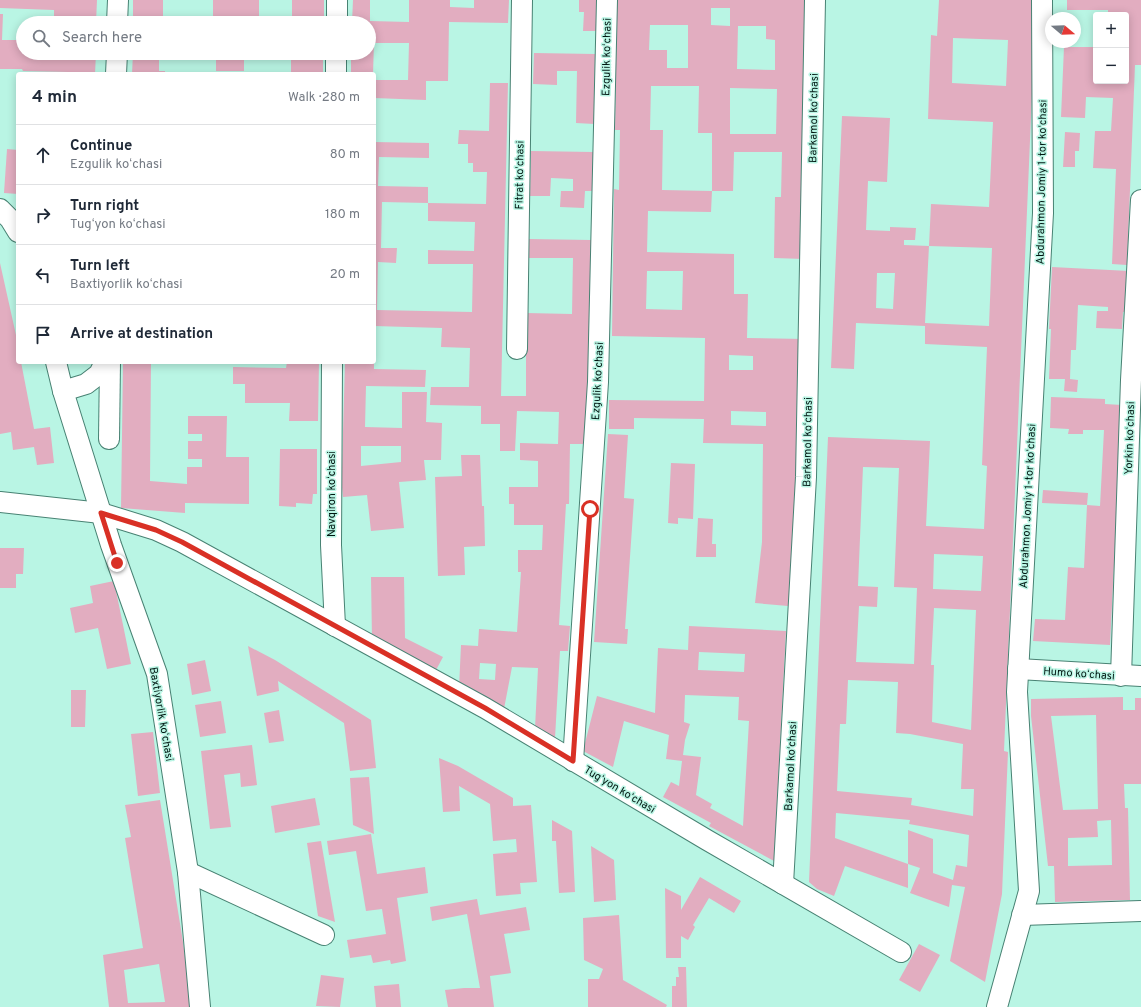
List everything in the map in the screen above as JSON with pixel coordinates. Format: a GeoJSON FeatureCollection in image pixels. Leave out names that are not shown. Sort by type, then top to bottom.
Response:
{"type":"FeatureCollection","features":[{"type":"Feature","properties":{"kind":"street"},"geometry":{"type":"LineString","coordinates":[[117,16],[118,0]]}},
{"type":"Feature","properties":{"kind":"street"},"geometry":{"type":"LineString","coordinates":[[337,0],[337,16]]}},
{"type":"Feature","properties":{"kind":"street","name":"Fitrat koʻchasi"},"geometry":{"type":"LineString","coordinates":[[517,349],[522,0]]}},
{"type":"Feature","properties":{"kind":"street","name":"Ezgulik koʻchasi"},"geometry":{"type":"LineString","coordinates":[[573,761],[598,382],[607,0]]}},
{"type":"Feature","properties":{"kind":"street","name":"Barkamol koʻchasi"},"geometry":{"type":"LineString","coordinates":[[783,884],[806,477],[815,0]]}},
{"type":"Feature","properties":{"kind":"street","name":"Abdurahmon Jomiy 1-tor koʻchasi"},"geometry":{"type":"LineString","coordinates":[[997,1007],[1029,890],[1017,692],[1043,213],[1042,0]]}},
{"type":"Feature","properties":{"kind":"street"},"geometry":{"type":"LineString","coordinates":[[116,60],[116,72]]}},
{"type":"Feature","properties":{"kind":"street"},"geometry":{"type":"LineString","coordinates":[[336,60],[336,72]]}},
{"type":"Feature","properties":{"kind":"street","name":"Yorkin koʻchasi"},"geometry":{"type":"LineString","coordinates":[[1121,676],[1131,380],[1141,200]]}},
{"type":"Feature","properties":{"kind":"street"},"geometry":{"type":"LineString","coordinates":[[0,209],[10,219],[16,229]]}},
{"type":"Feature","properties":{"kind":"street","name":"Baxtiyorlik koʻchasi"},"geometry":{"type":"LineString","coordinates":[[56,364],[63,391],[111,545],[157,674],[188,872],[200,1007]]}},
{"type":"Feature","properties":{"kind":"street"},"geometry":{"type":"LineString","coordinates":[[63,391],[86,384],[100,374],[104,364]]}},
{"type":"Feature","properties":{"kind":"street"},"geometry":{"type":"LineString","coordinates":[[109,439],[110,364]]}},
{"type":"Feature","properties":{"kind":"street","name":"Navqiron koʻchasi"},"geometry":{"type":"LineString","coordinates":[[332,364],[331,545],[335,626]]}},
{"type":"Feature","properties":{"kind":"street","name":"Tugʻyon koʻchasi"},"geometry":{"type":"LineString","coordinates":[[0,502],[101,513],[156,530],[182,542],[485,708],[901,952]]}},
{"type":"Feature","properties":{"kind":"street","name":"Humo koʻchasi"},"geometry":{"type":"LineString","coordinates":[[1018,670],[1141,676]]}},
{"type":"Feature","properties":{"kind":"street"},"geometry":{"type":"LineString","coordinates":[[188,872],[324,934]]}},
{"type":"Feature","properties":{"kind":"street"},"geometry":{"type":"LineString","coordinates":[[1022,915],[1141,911]]}},
{"type":"Feature","properties":{"kind":"building"},"geometry":{"type":"Polygon","coordinates":[[[0,0],[97,0],[96,16],[54,16],[54,10],[0,8],[0,0]]]}},
{"type":"Feature","properties":{"kind":"building"},"geometry":{"type":"Polygon","coordinates":[[[133,0],[163,0],[163,16],[133,16],[133,0]]]}},
{"type":"Feature","properties":{"kind":"building"},"geometry":{"type":"Polygon","coordinates":[[[213,0],[259,0],[259,16],[213,16],[213,0]]]}},
{"type":"Feature","properties":{"kind":"building"},"geometry":{"type":"Polygon","coordinates":[[[292,0],[324,0],[324,16],[292,16],[292,0]]]}},
{"type":"Feature","properties":{"kind":"building"},"geometry":{"type":"Polygon","coordinates":[[[353,0],[370,0],[370,16],[352,16],[353,0]]]}},
{"type":"Feature","properties":{"kind":"building"},"geometry":{"type":"Polygon","coordinates":[[[409,0],[450,0],[450,7],[474,8],[474,0],[509,0],[508,23],[449,22],[448,81],[426,81],[426,100],[376,98],[376,80],[408,80],[409,43],[376,43],[376,21],[409,22],[409,0]]]}},
{"type":"Feature","properties":{"kind":"building"},"geometry":{"type":"Polygon","coordinates":[[[579,0],[597,0],[596,31],[583,31],[584,12],[579,12],[579,0]]]}},
{"type":"Feature","properties":{"kind":"building"},"geometry":{"type":"Polygon","coordinates":[[[617,0],[808,0],[804,259],[774,258],[775,197],[781,197],[782,152],[734,152],[733,191],[712,191],[711,212],[648,211],[647,252],[734,254],[734,294],[748,294],[747,338],[805,339],[804,395],[797,395],[795,542],[788,606],[755,603],[762,542],[763,444],[703,443],[704,419],[634,418],[634,429],[609,429],[609,400],[704,401],[705,338],[612,336],[614,189],[619,190],[620,130],[615,130],[617,0]],[[711,8],[711,25],[730,26],[730,8],[711,8]],[[650,25],[649,50],[667,50],[667,68],[688,68],[688,25],[650,25]],[[738,26],[737,69],[775,70],[775,40],[766,39],[766,26],[738,26]],[[651,86],[650,130],[663,130],[662,190],[712,191],[712,133],[698,133],[699,86],[651,86]],[[730,88],[730,134],[776,134],[777,89],[730,88]],[[647,271],[646,309],[682,310],[683,271],[647,271]],[[729,355],[729,370],[753,370],[753,356],[729,355]],[[731,411],[731,425],[766,426],[766,412],[731,411]]]}},
{"type":"Feature","properties":{"kind":"building"},"geometry":{"type":"Polygon","coordinates":[[[939,0],[1036,0],[1004,751],[1008,752],[1002,894],[985,982],[950,961],[965,887],[952,885],[949,907],[910,893],[920,868],[908,864],[908,888],[845,866],[834,896],[817,889],[809,882],[828,437],[930,441],[926,526],[984,529],[987,466],[982,465],[987,347],[925,344],[925,326],[856,323],[854,369],[831,368],[842,116],[890,118],[887,182],[868,181],[866,230],[890,231],[890,227],[916,228],[915,240],[904,240],[904,245],[929,246],[931,204],[989,207],[993,122],[928,119],[931,35],[937,36],[939,0]],[[953,38],[952,83],[1006,86],[1008,40],[953,38]],[[929,246],[925,323],[989,326],[992,248],[929,246]],[[877,273],[876,308],[893,309],[895,273],[877,273]],[[863,467],[858,586],[878,587],[877,607],[859,606],[856,662],[914,664],[917,588],[894,587],[899,468],[863,467]],[[934,554],[933,589],[981,591],[983,556],[934,554]],[[934,608],[931,665],[934,665],[932,722],[971,730],[976,610],[934,608]],[[848,680],[846,724],[840,724],[837,791],[912,798],[911,805],[973,816],[974,789],[961,789],[963,744],[910,734],[896,733],[898,682],[848,680]],[[836,813],[835,838],[908,864],[908,830],[933,839],[933,873],[953,880],[956,865],[967,867],[969,835],[909,824],[910,820],[836,813]]]}},
{"type":"Feature","properties":{"kind":"building"},"geometry":{"type":"Polygon","coordinates":[[[1067,0],[1141,0],[1141,65],[1135,65],[1127,265],[1112,264],[1116,169],[1093,168],[1095,131],[1111,131],[1113,98],[1086,97],[1085,118],[1061,117],[1064,48],[1093,47],[1093,84],[1129,84],[1129,12],[1108,12],[1108,10],[1067,10],[1067,0]]]}},
{"type":"Feature","properties":{"kind":"building"},"geometry":{"type":"Polygon","coordinates":[[[0,14],[3,14],[2,40],[16,40],[16,60],[96,60],[95,72],[23,71],[22,69],[0,69],[0,14]]]}},
{"type":"Feature","properties":{"kind":"building"},"geometry":{"type":"Polygon","coordinates":[[[534,53],[595,54],[594,124],[576,123],[577,71],[557,71],[557,85],[533,84],[534,53]]]}},
{"type":"Feature","properties":{"kind":"building"},"geometry":{"type":"Polygon","coordinates":[[[133,60],[159,60],[159,71],[165,71],[165,72],[132,72],[133,60]]]}},
{"type":"Feature","properties":{"kind":"building"},"geometry":{"type":"Polygon","coordinates":[[[216,60],[244,60],[244,71],[216,71],[216,60]]]}},
{"type":"Feature","properties":{"kind":"building"},"geometry":{"type":"Polygon","coordinates":[[[291,60],[323,60],[323,72],[291,72],[291,60]]]}},
{"type":"Feature","properties":{"kind":"building"},"geometry":{"type":"Polygon","coordinates":[[[351,60],[373,60],[373,72],[351,72],[351,60]]]}},
{"type":"Feature","properties":{"kind":"building"},"geometry":{"type":"Polygon","coordinates":[[[490,83],[508,83],[501,396],[526,396],[526,313],[572,314],[573,258],[529,258],[529,239],[591,240],[588,444],[570,444],[569,504],[566,504],[559,625],[570,626],[568,651],[560,651],[555,738],[535,728],[538,668],[512,667],[503,714],[459,688],[461,645],[478,646],[479,629],[517,632],[521,572],[518,572],[518,550],[542,550],[543,525],[514,525],[514,504],[509,504],[509,487],[538,487],[538,461],[520,460],[520,443],[558,444],[559,412],[517,411],[515,451],[500,451],[500,424],[481,424],[481,406],[430,405],[431,387],[469,387],[470,348],[441,347],[442,328],[376,326],[376,142],[429,143],[429,158],[379,157],[378,186],[428,187],[428,203],[486,204],[487,172],[473,172],[473,163],[468,163],[468,144],[458,144],[459,130],[489,131],[490,83]],[[382,202],[381,248],[397,248],[396,263],[378,262],[377,310],[472,312],[473,264],[428,264],[428,250],[474,251],[475,222],[428,221],[428,203],[382,202]],[[480,663],[479,679],[495,680],[496,664],[480,663]]]}},
{"type":"Feature","properties":{"kind":"building"},"geometry":{"type":"Polygon","coordinates":[[[1065,132],[1080,133],[1079,151],[1075,151],[1075,167],[1063,167],[1065,132]]]}},
{"type":"Feature","properties":{"kind":"building"},"geometry":{"type":"Polygon","coordinates":[[[7,149],[16,150],[16,194],[4,193],[7,149]]]}},
{"type":"Feature","properties":{"kind":"building"},"geometry":{"type":"Polygon","coordinates":[[[531,151],[593,152],[592,191],[585,191],[584,208],[560,207],[561,191],[573,191],[573,179],[551,178],[550,196],[530,196],[531,151]]]}},
{"type":"Feature","properties":{"kind":"building"},"geometry":{"type":"Polygon","coordinates":[[[0,263],[16,335],[16,364],[21,364],[34,429],[50,427],[54,463],[37,465],[34,447],[13,450],[11,432],[0,434],[0,263]]]}},
{"type":"Feature","properties":{"kind":"building"},"geometry":{"type":"Polygon","coordinates":[[[1052,267],[1129,271],[1126,312],[1123,312],[1122,329],[1096,328],[1097,311],[1108,311],[1108,307],[1078,305],[1076,350],[1071,350],[1070,379],[1078,380],[1077,392],[1064,391],[1065,379],[1049,379],[1051,329],[1049,329],[1052,267]]]}},
{"type":"Feature","properties":{"kind":"building"},"geometry":{"type":"Polygon","coordinates":[[[123,364],[151,364],[150,481],[187,484],[187,467],[202,467],[202,459],[188,459],[188,441],[202,441],[202,434],[188,434],[188,416],[227,416],[226,457],[249,457],[249,504],[185,503],[185,513],[121,508],[123,364]]]}},
{"type":"Feature","properties":{"kind":"building"},"geometry":{"type":"Polygon","coordinates":[[[287,364],[319,364],[318,421],[289,421],[290,403],[245,403],[245,384],[233,384],[233,367],[286,368],[287,364]]]}},
{"type":"Feature","properties":{"kind":"building"},"geometry":{"type":"Polygon","coordinates":[[[345,364],[374,364],[374,369],[426,370],[425,387],[366,386],[365,427],[402,428],[402,392],[427,392],[426,422],[442,423],[441,460],[424,460],[426,480],[399,482],[404,528],[371,531],[367,495],[343,497],[340,469],[342,468],[345,364]],[[361,446],[361,466],[401,462],[401,446],[361,446]]]}},
{"type":"Feature","properties":{"kind":"building"},"geometry":{"type":"Polygon","coordinates":[[[1051,397],[1105,399],[1105,404],[1122,405],[1110,645],[1033,641],[1035,619],[1065,620],[1068,567],[1084,568],[1087,505],[1100,506],[1104,430],[1083,430],[1083,434],[1068,434],[1069,429],[1050,428],[1051,397]]]}},
{"type":"Feature","properties":{"kind":"building"},"geometry":{"type":"Polygon","coordinates":[[[608,434],[628,435],[624,498],[634,499],[625,629],[628,629],[627,644],[594,642],[608,434]]]}},
{"type":"Feature","properties":{"kind":"building"},"geometry":{"type":"Polygon","coordinates":[[[280,449],[317,449],[317,494],[313,494],[312,504],[296,503],[296,507],[279,506],[280,449]]]}},
{"type":"Feature","properties":{"kind":"building"},"geometry":{"type":"Polygon","coordinates":[[[461,455],[480,455],[485,546],[464,547],[465,575],[438,576],[435,477],[462,476],[461,455]]]}},
{"type":"Feature","properties":{"kind":"building"},"geometry":{"type":"Polygon","coordinates":[[[671,463],[695,464],[693,519],[678,518],[678,524],[668,523],[671,463]]]}},
{"type":"Feature","properties":{"kind":"building"},"geometry":{"type":"Polygon","coordinates":[[[1043,490],[1088,493],[1087,505],[1042,503],[1043,490]]]}},
{"type":"Feature","properties":{"kind":"building"},"geometry":{"type":"Polygon","coordinates":[[[698,518],[713,519],[712,544],[716,544],[716,557],[696,557],[698,518]]]}},
{"type":"Feature","properties":{"kind":"building"},"geometry":{"type":"Polygon","coordinates":[[[0,548],[24,548],[23,574],[16,574],[16,588],[0,588],[0,548]]]}},
{"type":"Feature","properties":{"kind":"building"},"geometry":{"type":"Polygon","coordinates":[[[371,577],[404,577],[405,638],[443,657],[436,670],[372,640],[371,577]]]}},
{"type":"Feature","properties":{"kind":"building"},"geometry":{"type":"Polygon","coordinates":[[[114,581],[131,664],[107,669],[98,628],[75,633],[70,608],[93,603],[90,586],[114,581]]]}},
{"type":"Feature","properties":{"kind":"building"},"geometry":{"type":"Polygon","coordinates":[[[689,626],[786,631],[774,861],[709,826],[711,823],[663,797],[671,782],[679,786],[682,761],[666,759],[669,735],[624,721],[613,767],[583,751],[597,696],[655,713],[658,648],[688,650],[689,626]],[[699,652],[698,670],[744,672],[745,654],[699,652]],[[685,695],[684,722],[690,724],[685,740],[683,755],[701,757],[696,795],[712,804],[710,808],[743,826],[749,721],[738,720],[739,697],[685,695]]]}},
{"type":"Feature","properties":{"kind":"building"},"geometry":{"type":"Polygon","coordinates":[[[248,646],[275,660],[371,720],[376,768],[350,771],[344,723],[278,681],[279,691],[257,696],[248,646]]]}},
{"type":"Feature","properties":{"kind":"building"},"geometry":{"type":"Polygon","coordinates":[[[205,660],[211,691],[192,695],[187,664],[205,660]]]}},
{"type":"Feature","properties":{"kind":"building"},"geometry":{"type":"Polygon","coordinates":[[[71,690],[86,690],[85,727],[71,727],[71,690]]]}},
{"type":"Feature","properties":{"kind":"building"},"geometry":{"type":"Polygon","coordinates":[[[1123,697],[1123,710],[1135,710],[1135,698],[1141,698],[1141,784],[1124,784],[1125,808],[1128,808],[1130,900],[1055,902],[1054,866],[1048,866],[1031,716],[1031,699],[1123,697]],[[1096,715],[1051,716],[1063,810],[1098,809],[1096,715]],[[1111,820],[1097,821],[1098,837],[1068,838],[1068,866],[1112,865],[1111,820]]]}},
{"type":"Feature","properties":{"kind":"building"},"geometry":{"type":"Polygon","coordinates":[[[221,701],[226,733],[200,737],[195,705],[221,701]]]}},
{"type":"Feature","properties":{"kind":"building"},"geometry":{"type":"Polygon","coordinates":[[[279,710],[284,741],[269,743],[264,713],[279,710]]]}},
{"type":"Feature","properties":{"kind":"building"},"geometry":{"type":"Polygon","coordinates":[[[153,732],[160,793],[138,796],[131,734],[153,732]]]}},
{"type":"Feature","properties":{"kind":"building"},"geometry":{"type":"Polygon","coordinates":[[[252,745],[257,785],[241,787],[240,773],[224,775],[231,827],[210,829],[201,751],[252,745]]]}},
{"type":"Feature","properties":{"kind":"building"},"geometry":{"type":"Polygon","coordinates":[[[439,758],[458,766],[513,798],[513,806],[531,805],[537,882],[520,883],[521,894],[496,896],[493,854],[517,852],[516,839],[493,841],[490,804],[459,786],[460,811],[443,812],[439,758]]]}},
{"type":"Feature","properties":{"kind":"building"},"geometry":{"type":"Polygon","coordinates":[[[369,777],[374,834],[353,825],[350,778],[369,777]]]}},
{"type":"Feature","properties":{"kind":"building"},"geometry":{"type":"Polygon","coordinates":[[[315,798],[320,825],[275,833],[271,806],[315,798]]]}},
{"type":"Feature","properties":{"kind":"building"},"geometry":{"type":"Polygon","coordinates":[[[160,800],[192,1007],[109,1007],[103,955],[143,948],[125,838],[131,837],[125,805],[160,800]],[[159,964],[124,970],[128,1003],[165,1002],[159,964]]]}},
{"type":"Feature","properties":{"kind":"building"},"geometry":{"type":"Polygon","coordinates":[[[552,820],[572,831],[575,892],[559,893],[556,841],[552,841],[552,820]]]}},
{"type":"Feature","properties":{"kind":"building"},"geometry":{"type":"Polygon","coordinates":[[[371,834],[377,874],[425,867],[428,893],[397,898],[406,961],[391,964],[390,960],[373,963],[371,955],[350,958],[347,940],[386,934],[382,909],[366,911],[356,851],[329,855],[327,841],[371,834]]]}},
{"type":"Feature","properties":{"kind":"building"},"geometry":{"type":"Polygon","coordinates":[[[321,841],[335,922],[318,916],[307,843],[321,841]]]}},
{"type":"Feature","properties":{"kind":"building"},"geometry":{"type":"Polygon","coordinates":[[[591,846],[614,860],[616,900],[594,902],[591,846]]]}},
{"type":"Feature","properties":{"kind":"building"},"geometry":{"type":"Polygon","coordinates":[[[700,877],[741,901],[734,913],[709,898],[693,925],[695,927],[688,940],[681,936],[681,958],[666,958],[665,888],[681,896],[681,910],[700,877]]]}},
{"type":"Feature","properties":{"kind":"building"},"geometry":{"type":"Polygon","coordinates":[[[477,899],[480,915],[526,907],[530,930],[504,934],[511,973],[490,976],[494,1007],[448,1007],[445,990],[480,988],[467,914],[432,921],[430,907],[477,899]]]}},
{"type":"Feature","properties":{"kind":"building"},"geometry":{"type":"Polygon","coordinates":[[[619,915],[623,980],[667,1005],[666,1007],[588,1007],[588,979],[599,979],[603,969],[584,960],[583,918],[619,915]]]}},
{"type":"Feature","properties":{"kind":"building"},"geometry":{"type":"Polygon","coordinates":[[[919,944],[940,955],[920,992],[899,980],[919,944]]]}},
{"type":"Feature","properties":{"kind":"building"},"geometry":{"type":"Polygon","coordinates":[[[678,967],[686,967],[687,1007],[672,1007],[672,986],[676,986],[676,977],[679,977],[678,967]]]}},
{"type":"Feature","properties":{"kind":"building"},"geometry":{"type":"Polygon","coordinates":[[[321,975],[344,978],[340,1007],[316,1006],[321,975]]]}},
{"type":"Feature","properties":{"kind":"building"},"geometry":{"type":"Polygon","coordinates":[[[399,984],[401,1007],[376,1007],[374,986],[399,984]]]}},
{"type":"Feature","properties":{"kind":"route"},"geometry":{"type":"LineString","coordinates":[[117,563],[101,513],[156,530],[182,542],[485,708],[573,761],[590,509]]}}]}
